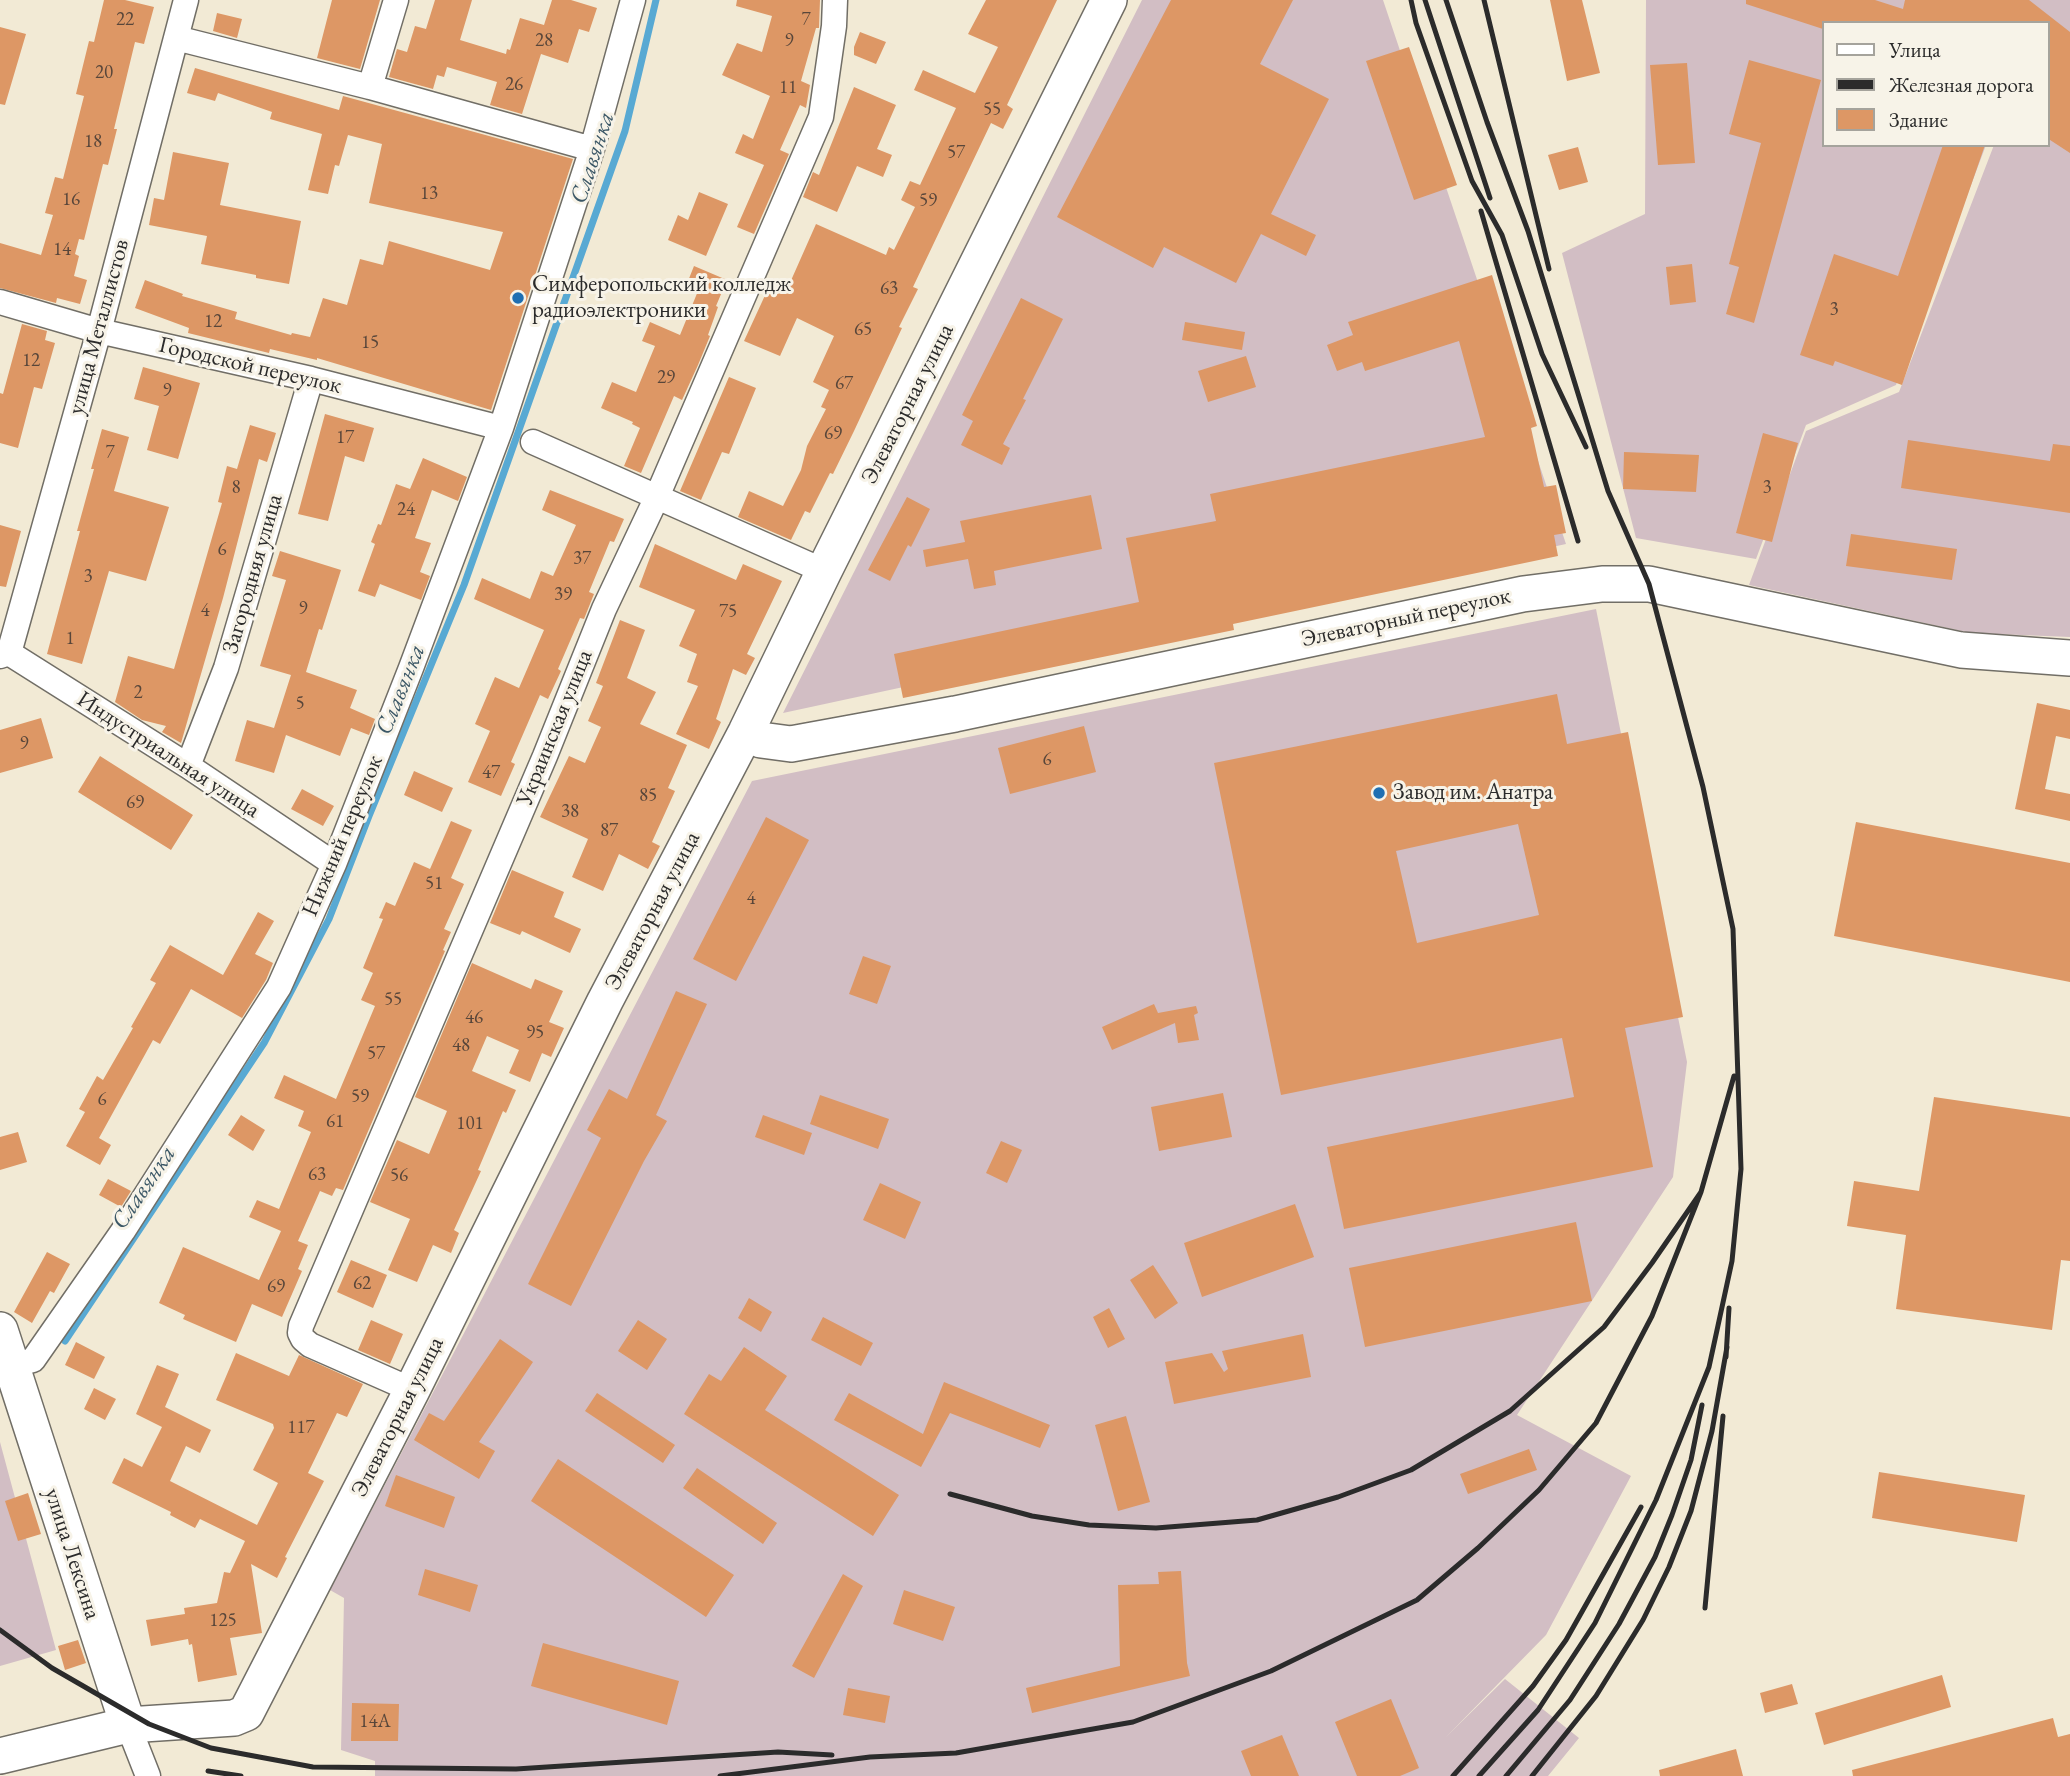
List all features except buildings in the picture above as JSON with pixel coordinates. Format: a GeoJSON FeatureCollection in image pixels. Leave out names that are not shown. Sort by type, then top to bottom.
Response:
{"type":"FeatureCollection","features":[{"type":"Feature","properties":{"kind":"main road","name":"Элеваторная улица"},"geometry":{"type":"LineString","coordinates":[[128,1725],[234,1718],[246,1713],[412,1390],[605,1001],[746,732],[1109,0]]}},
{"type":"Feature","properties":{"kind":"main road","name":"Элеваторный переулок"},"geometry":{"type":"LineString","coordinates":[[746,732],[761,740],[791,744],[803,742],[955,714],[1522,594],[1602,584],[1649,584],[1961,650],[2070,658]]}},
{"type":"Feature","properties":{"kind":"main road","name":"улица Лексина"},"geometry":{"type":"LineString","coordinates":[[0,1330],[128,1725]]}},
{"type":"Feature","properties":{"kind":"main road"},"geometry":{"type":"LineString","coordinates":[[0,1756],[128,1725]]}},
{"type":"Feature","properties":{"kind":"street","name":"улица Металлистов"},"geometry":{"type":"LineString","coordinates":[[4,655],[99,331],[186,0]]}},
{"type":"Feature","properties":{"kind":"street"},"geometry":{"type":"LineString","coordinates":[[370,87],[396,0]]}},
{"type":"Feature","properties":{"kind":"street","name":"Нижний переулок"},"geometry":{"type":"LineString","coordinates":[[11,1366],[33,1360],[123,1231],[279,987],[334,864],[501,428],[592,149],[633,0]]}},
{"type":"Feature","properties":{"kind":"street","name":"Украинская улица"},"geometry":{"type":"LineString","coordinates":[[412,1390],[310,1345],[300,1333],[301,1326],[545,756],[604,608],[656,499],[821,117],[835,0]]}},
{"type":"Feature","properties":{"kind":"street"},"geometry":{"type":"LineString","coordinates":[[176,38],[370,87],[592,149]]}},
{"type":"Feature","properties":{"kind":"street","name":"Городской переулок"},"geometry":{"type":"LineString","coordinates":[[0,302],[99,331],[311,379],[501,428]]}},
{"type":"Feature","properties":{"kind":"street","name":"Загородняя улица"},"geometry":{"type":"LineString","coordinates":[[188,766],[226,668],[311,379]]}},
{"type":"Feature","properties":{"kind":"street"},"geometry":{"type":"LineString","coordinates":[[533,442],[656,499],[824,571]]}},
{"type":"Feature","properties":{"kind":"street","name":"Индустриальная улица"},"geometry":{"type":"LineString","coordinates":[[4,655],[188,766],[334,864]]}},
{"type":"Feature","properties":{"kind":"street","name":"улица Лексина"},"geometry":{"type":"LineString","coordinates":[[128,1725],[148,1776]]}},
{"type":"Feature","properties":{"kind":"shaded area"},"geometry":{"type":"Polygon","coordinates":[[[1142,0],[1383,0],[1566,544],[783,713],[1142,0]]]}},
{"type":"Feature","properties":{"kind":"shaded area"},"geometry":{"type":"Polygon","coordinates":[[[1646,0],[1904,0],[1940,9],[1822,21],[1822,147],[1985,147],[1896,385],[1806,425],[1756,559],[1636,538],[1562,253],[1645,214],[1646,0]]]}},
{"type":"Feature","properties":{"kind":"shaded area"},"geometry":{"type":"Polygon","coordinates":[[[1970,0],[2070,0],[2070,74],[2049,27],[2049,21],[2040,21],[1970,0]]]}},
{"type":"Feature","properties":{"kind":"shaded area"},"geometry":{"type":"Polygon","coordinates":[[[2049,73],[2070,89],[2070,637],[1971,633],[1749,585],[1806,431],[1899,392],[1993,147],[2049,147],[2049,73]]]}},
{"type":"Feature","properties":{"kind":"shaded area"},"geometry":{"type":"Polygon","coordinates":[[[1596,609],[1687,1062],[1673,1177],[1517,1415],[1631,1476],[1546,1635],[1446,1737],[1505,1679],[1579,1738],[1548,1776],[375,1776],[375,1761],[341,1750],[344,1598],[330,1590],[752,781],[1596,609]]]}},
{"type":"Feature","properties":{"kind":"shaded area"},"geometry":{"type":"Polygon","coordinates":[[[0,1442],[56,1650],[0,1666],[0,1442]]]}},
{"type":"Feature","properties":{"kind":"waterway","name":"Славянка"},"geometry":{"type":"LineString","coordinates":[[65,1341],[264,1043],[329,919],[464,585],[625,131],[656,0]]}},
{"type":"Feature","properties":{"kind":"railway"},"geometry":{"type":"LineString","coordinates":[[1411,0],[1416,23],[1472,181],[1502,235],[1542,354],[1586,447]]}},
{"type":"Feature","properties":{"kind":"railway"},"geometry":{"type":"LineString","coordinates":[[1425,0],[1490,198]]}},
{"type":"Feature","properties":{"kind":"railway"},"geometry":{"type":"LineString","coordinates":[[1446,0],[1487,122],[1528,231],[1608,491],[1649,584],[1703,787],[1733,929],[1741,1169],[1732,1261],[1709,1367],[1656,1500],[1595,1623],[1538,1710],[1479,1776]]}},
{"type":"Feature","properties":{"kind":"railway"},"geometry":{"type":"LineString","coordinates":[[1484,0],[1549,269]]}},
{"type":"Feature","properties":{"kind":"railway"},"geometry":{"type":"LineString","coordinates":[[1481,211],[1578,541]]}},
{"type":"Feature","properties":{"kind":"railway"},"geometry":{"type":"LineString","coordinates":[[950,1494],[1032,1516],[1089,1525],[1156,1528],[1257,1520],[1338,1497],[1411,1470],[1510,1411],[1604,1327],[1701,1192],[1734,1076]]}},
{"type":"Feature","properties":{"kind":"railway"},"geometry":{"type":"LineString","coordinates":[[720,1776],[870,1757],[956,1753],[1133,1722],[1271,1671],[1417,1600],[1478,1548],[1539,1490],[1596,1423],[1652,1316],[1701,1192]]}},
{"type":"Feature","properties":{"kind":"railway"},"geometry":{"type":"LineString","coordinates":[[1726,1357],[1729,1308]]}},
{"type":"Feature","properties":{"kind":"railway"},"geometry":{"type":"LineString","coordinates":[[1532,1776],[1596,1696],[1643,1620],[1669,1567],[1691,1511],[1712,1431],[1727,1347]]}},
{"type":"Feature","properties":{"kind":"railway"},"geometry":{"type":"LineString","coordinates":[[1506,1776],[1570,1700],[1619,1624],[1655,1557],[1691,1460],[1702,1405]]}},
{"type":"Feature","properties":{"kind":"railway"},"geometry":{"type":"LineString","coordinates":[[1705,1608],[1723,1416]]}},
{"type":"Feature","properties":{"kind":"railway"},"geometry":{"type":"LineString","coordinates":[[1453,1776],[1533,1686],[1566,1640],[1641,1507]]}},
{"type":"Feature","properties":{"kind":"railway"},"geometry":{"type":"LineString","coordinates":[[0,1630],[52,1668],[149,1724],[211,1748],[313,1767],[516,1769],[778,1752],[832,1755]]}},
{"type":"Feature","properties":{"kind":"railway"},"geometry":{"type":"LineString","coordinates":[[208,1771],[241,1776]]}},
{"type":"Feature","properties":{"kind":"place","name":"Симферопольский колледж радиоэлектроники"},"geometry":{"type":"Point","coordinates":[518,298]}},
{"type":"Feature","properties":{"kind":"place","name":"Завод им. Анатра"},"geometry":{"type":"Point","coordinates":[1379,793]}}]}
